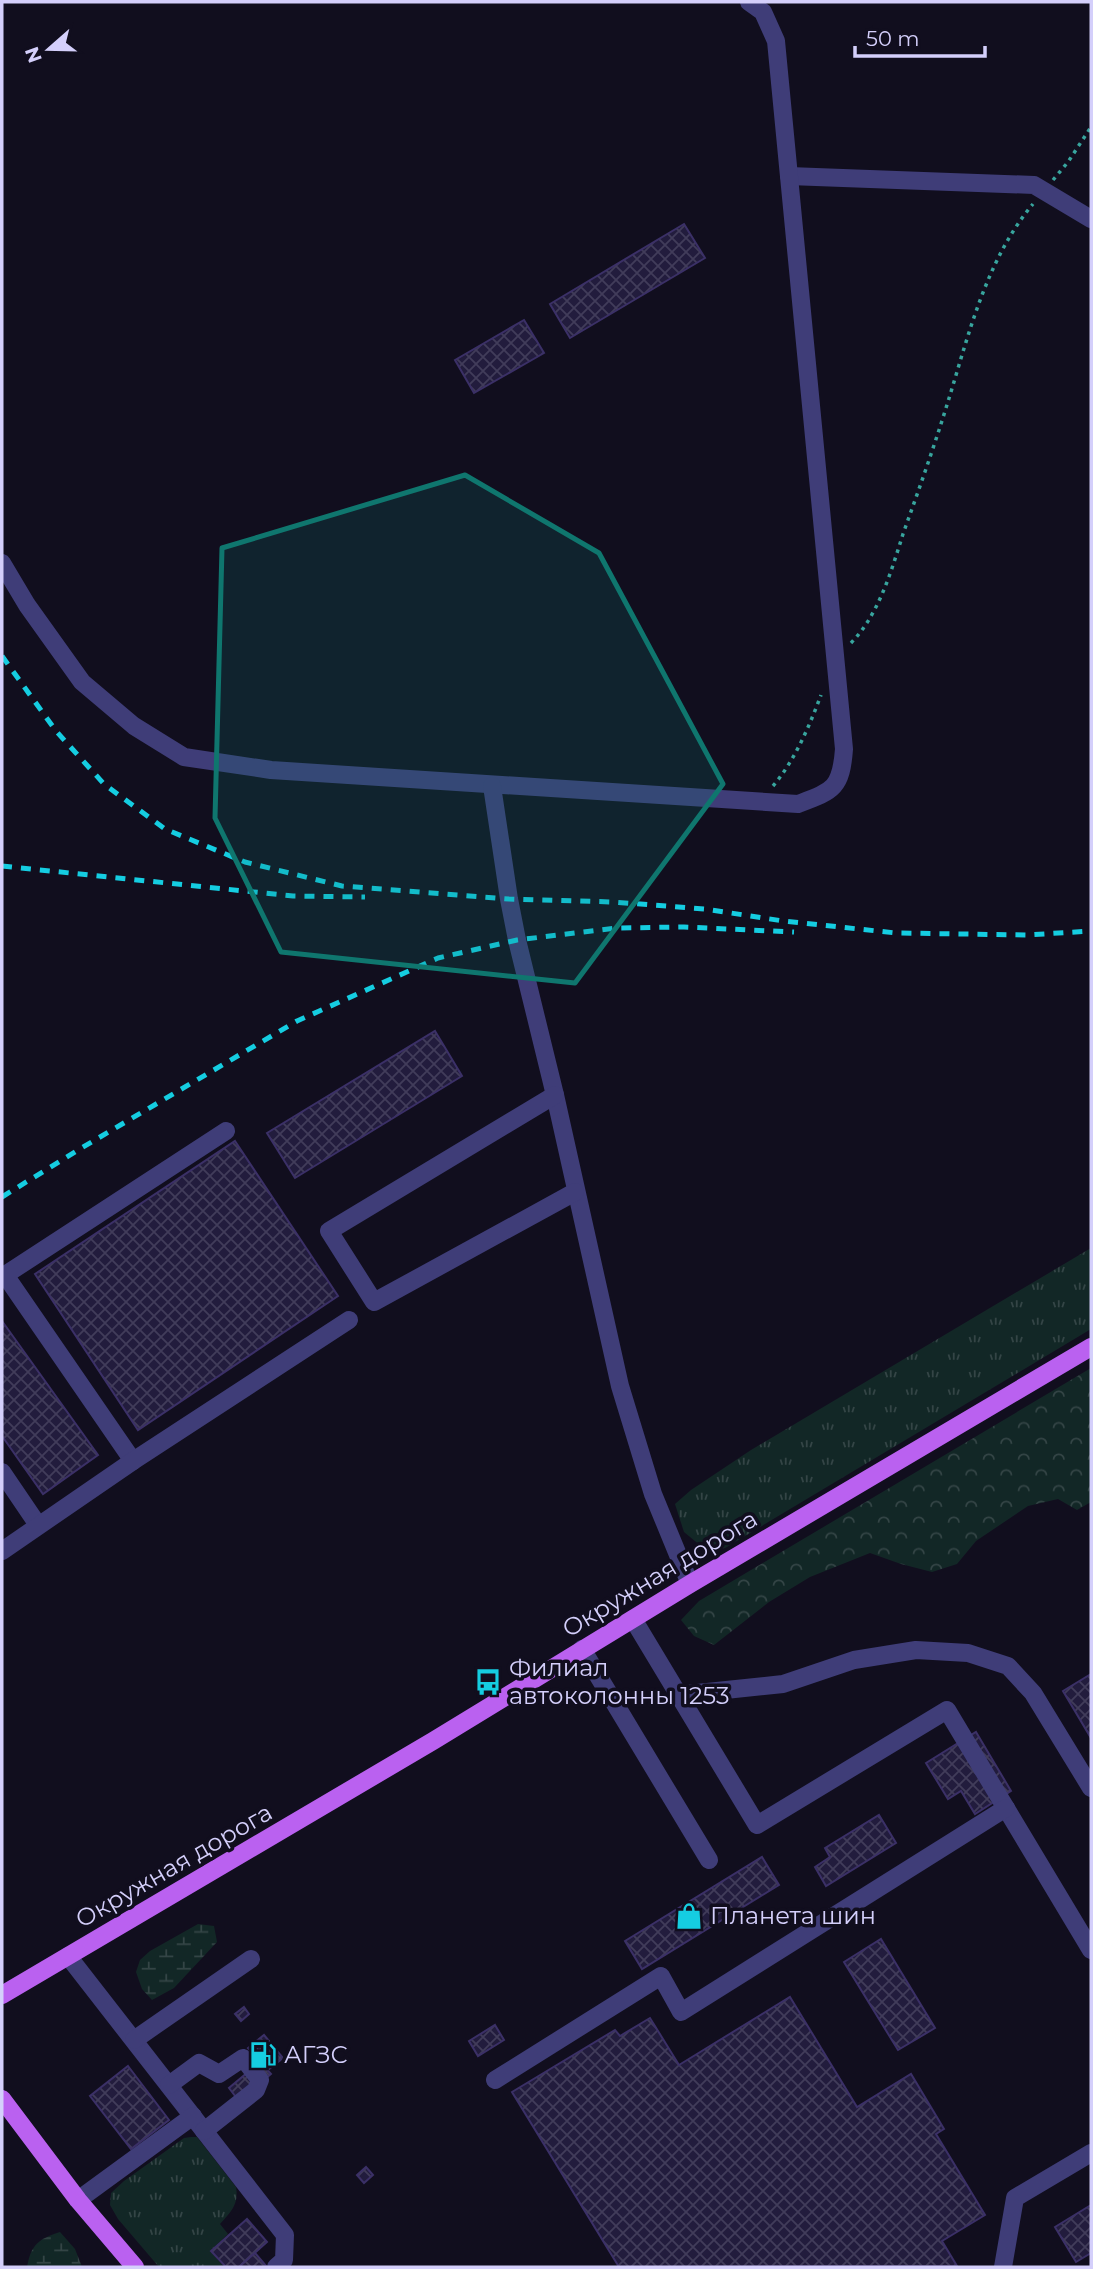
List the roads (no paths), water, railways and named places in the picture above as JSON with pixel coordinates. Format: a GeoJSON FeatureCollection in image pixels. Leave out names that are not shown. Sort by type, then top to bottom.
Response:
{"type":"FeatureCollection","features":[{"type":"Feature","properties":{"kind":"main road","name":"Окружная дорога"},"geometry":{"type":"LineString","coordinates":[[2,1995],[433,1741],[690,1584],[1091,1347]]}},
{"type":"Feature","properties":{"kind":"main road"},"geometry":{"type":"LineString","coordinates":[[2,2099],[78,2200],[135,2267]]}},
{"type":"Feature","properties":{"kind":"street"},"geometry":{"type":"LineString","coordinates":[[2,563],[27,605],[82,682],[134,726],[184,757],[271,770],[798,804],[828,793],[842,774],[844,749],[776,41],[762,5]]}},
{"type":"Feature","properties":{"kind":"street"},"geometry":{"type":"LineString","coordinates":[[789,176],[1034,185],[1091,219]]}},
{"type":"Feature","properties":{"kind":"street"},"geometry":{"type":"LineString","coordinates":[[492,786],[509,899],[620,1386],[653,1494],[690,1584]]}},
{"type":"Feature","properties":{"kind":"street"},"geometry":{"type":"LineString","coordinates":[[555,1096],[329,1231],[374,1302],[575,1192]]}},
{"type":"Feature","properties":{"kind":"street"},"geometry":{"type":"LineString","coordinates":[[133,1461],[3,1274],[226,1131]]}},
{"type":"Feature","properties":{"kind":"street"},"geometry":{"type":"LineString","coordinates":[[2,1551],[133,1461],[349,1320]]}},
{"type":"Feature","properties":{"kind":"street"},"geometry":{"type":"LineString","coordinates":[[2,1472],[38,1525]]}},
{"type":"Feature","properties":{"kind":"street"},"geometry":{"type":"LineString","coordinates":[[633,1619],[757,1825],[947,1710],[1091,1951]]}},
{"type":"Feature","properties":{"kind":"street"},"geometry":{"type":"LineString","coordinates":[[582,1649],[709,1860]]}},
{"type":"Feature","properties":{"kind":"street"},"geometry":{"type":"LineString","coordinates":[[678,1695],[783,1684],[854,1660],[915,1650],[968,1653],[1008,1667],[1033,1693],[1091,1788]]}},
{"type":"Feature","properties":{"kind":"street"},"geometry":{"type":"LineString","coordinates":[[495,2080],[660,1976],[681,2012],[1006,1808]]}},
{"type":"Feature","properties":{"kind":"street"},"geometry":{"type":"LineString","coordinates":[[68,1956],[285,2235],[284,2260],[276,2267]]}},
{"type":"Feature","properties":{"kind":"street"},"geometry":{"type":"LineString","coordinates":[[134,2040],[251,1959]]}},
{"type":"Feature","properties":{"kind":"street"},"geometry":{"type":"LineString","coordinates":[[78,2200],[198,2123],[256,2090],[260,2080],[243,2058],[219,2074],[199,2063],[169,2085]]}},
{"type":"Feature","properties":{"kind":"street"},"geometry":{"type":"LineString","coordinates":[[1003,2267],[1015,2198],[1091,2153]]}},
{"type":"Feature","properties":{"kind":"railway"},"geometry":{"type":"LineString","coordinates":[[2,656],[56,731],[104,784],[165,829],[245,862],[342,886],[509,899],[613,902],[705,909],[783,921],[896,933],[1027,935],[1091,931]]}},
{"type":"Feature","properties":{"kind":"railway"},"geometry":{"type":"LineString","coordinates":[[2,866],[293,896],[365,897]]}},
{"type":"Feature","properties":{"kind":"railway"},"geometry":{"type":"LineString","coordinates":[[2,1197],[297,1021],[438,958],[517,940],[617,928],[684,927],[794,932]]}},
{"type":"Feature","properties":{"kind":"place","name":"Филиал автоколонны 1253"},"geometry":{"type":"Point","coordinates":[488,1682]}},
{"type":"Feature","properties":{"kind":"place","name":"Планета шин"},"geometry":{"type":"Point","coordinates":[689,1916]}},
{"type":"Feature","properties":{"kind":"place","name":"АГЗС"},"geometry":{"type":"Point","coordinates":[263,2055]}}]}
